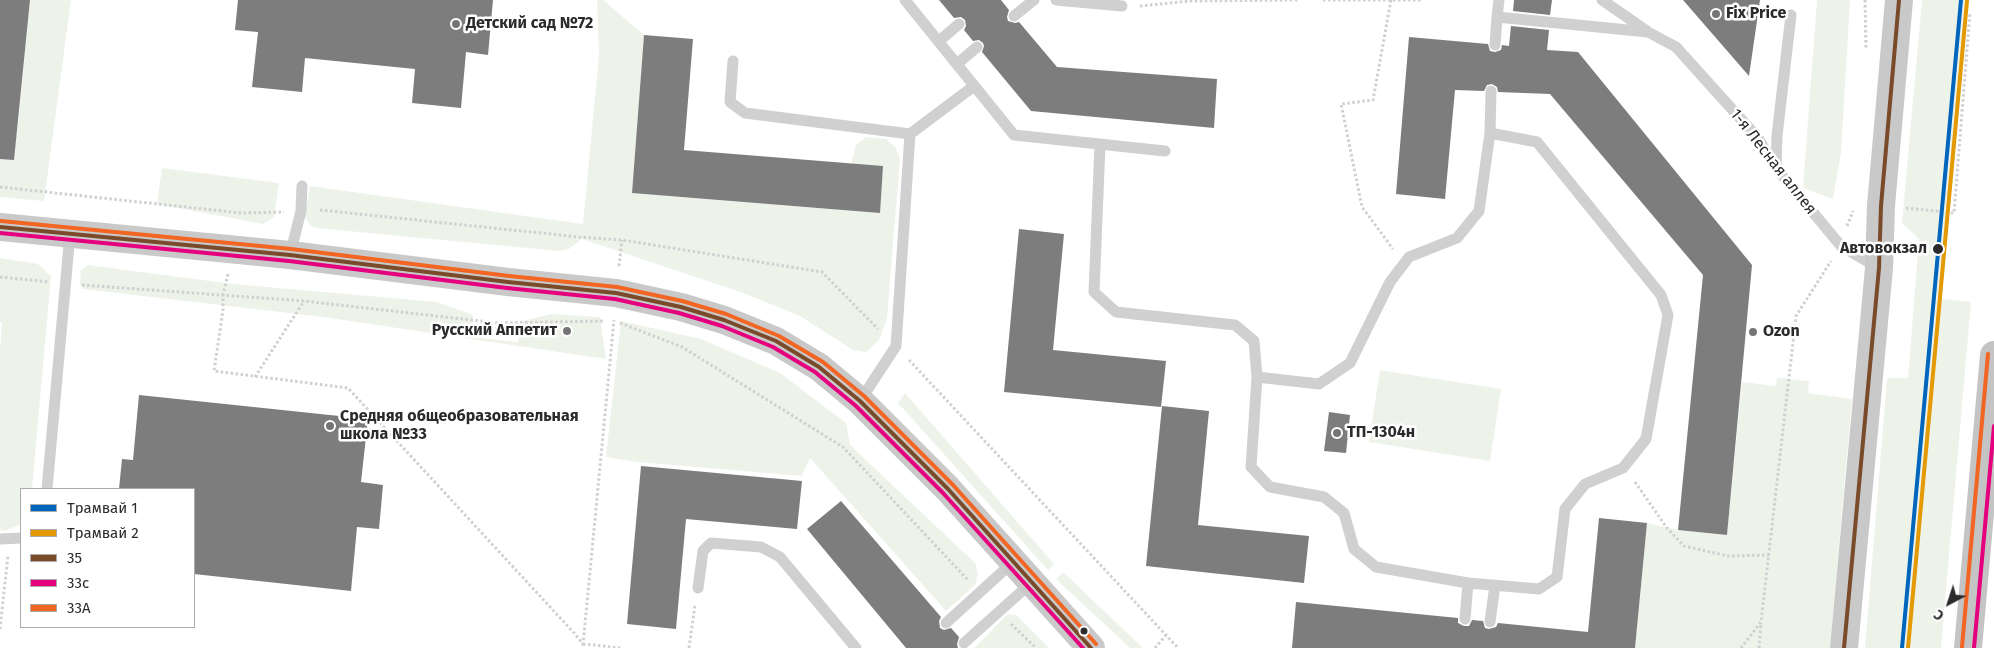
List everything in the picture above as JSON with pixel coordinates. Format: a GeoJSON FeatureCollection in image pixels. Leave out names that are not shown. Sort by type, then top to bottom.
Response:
{"type":"FeatureCollection","features":[{"type":"Feature","properties":{"kind":"main road"},"geometry":{"type":"LineString","coordinates":[[1844,648],[1879,268],[1881,206],[1899,0]]}},
{"type":"Feature","properties":{"kind":"main road"},"geometry":{"type":"LineString","coordinates":[[0,227],[290,255],[616,294],[681,307],[724,320],[776,340],[819,367],[860,401],[948,489],[1091,648]]}},
{"type":"Feature","properties":{"kind":"main road"},"geometry":{"type":"LineString","coordinates":[[1968,648],[1994,354]]}},
{"type":"Feature","properties":{"kind":"lane"},"geometry":{"type":"LineString","coordinates":[[905,0],[1014,135],[1165,151]]}},
{"type":"Feature","properties":{"kind":"lane"},"geometry":{"type":"LineString","coordinates":[[1014,16],[1034,0]]}},
{"type":"Feature","properties":{"kind":"lane"},"geometry":{"type":"LineString","coordinates":[[1056,0],[1122,6]]}},
{"type":"Feature","properties":{"kind":"lane"},"geometry":{"type":"LineString","coordinates":[[1495,45],[1499,0]]}},
{"type":"Feature","properties":{"kind":"lane"},"geometry":{"type":"LineString","coordinates":[[1602,0],[1648,32]]}},
{"type":"Feature","properties":{"kind":"lane"},"geometry":{"type":"LineString","coordinates":[[1776,168],[1777,136],[1791,15]]}},
{"type":"Feature","properties":{"kind":"lane","name":"1-я Лесная аллея"},"geometry":{"type":"LineString","coordinates":[[1497,17],[1648,32],[1676,47],[1758,138],[1776,168],[1841,246],[1879,268]]}},
{"type":"Feature","properties":{"kind":"lane"},"geometry":{"type":"LineString","coordinates":[[938,41],[959,24]]}},
{"type":"Feature","properties":{"kind":"lane"},"geometry":{"type":"LineString","coordinates":[[957,64],[978,46]]}},
{"type":"Feature","properties":{"kind":"lane"},"geometry":{"type":"LineString","coordinates":[[733,61],[730,102],[745,113],[910,134],[974,86]]}},
{"type":"Feature","properties":{"kind":"lane"},"geometry":{"type":"LineString","coordinates":[[1256,377],[1318,384],[1350,363],[1390,282],[1408,258],[1457,238],[1478,211],[1490,133],[1491,92]]}},
{"type":"Feature","properties":{"kind":"lane"},"geometry":{"type":"LineString","coordinates":[[1100,145],[1094,292],[1116,312],[1235,325],[1254,342],[1256,377],[1251,467],[1270,487],[1324,497],[1344,513],[1354,549],[1376,567],[1468,583],[1539,589],[1557,577],[1565,509],[1585,484],[1623,468],[1646,439],[1668,315],[1661,295],[1537,142],[1490,133]]}},
{"type":"Feature","properties":{"kind":"lane"},"geometry":{"type":"LineString","coordinates":[[860,401],[896,346],[910,134]]}},
{"type":"Feature","properties":{"kind":"lane"},"geometry":{"type":"LineString","coordinates":[[290,255],[301,211],[302,186]]}},
{"type":"Feature","properties":{"kind":"lane"},"geometry":{"type":"LineString","coordinates":[[47,488],[70,234]]}},
{"type":"Feature","properties":{"kind":"lane"},"geometry":{"type":"LineString","coordinates":[[698,588],[703,551],[711,543],[761,547],[780,557],[856,648]]}},
{"type":"Feature","properties":{"kind":"lane"},"geometry":{"type":"LineString","coordinates":[[946,623],[1014,562]]}},
{"type":"Feature","properties":{"kind":"lane"},"geometry":{"type":"LineString","coordinates":[[964,643],[1032,582]]}},
{"type":"Feature","properties":{"kind":"lane"},"geometry":{"type":"LineString","coordinates":[[1465,619],[1468,583]]}},
{"type":"Feature","properties":{"kind":"lane"},"geometry":{"type":"LineString","coordinates":[[1490,622],[1495,586]]}},
{"type":"Feature","properties":{"kind":"path"},"geometry":{"type":"LineString","coordinates":[[1122,6],[1148,6],[1190,1],[1299,0]]}},
{"type":"Feature","properties":{"kind":"path"},"geometry":{"type":"LineString","coordinates":[[1323,0],[1423,0]]}},
{"type":"Feature","properties":{"kind":"path"},"geometry":{"type":"LineString","coordinates":[[1391,0],[1373,100],[1341,104],[1362,206],[1394,250],[1408,258]]}},
{"type":"Feature","properties":{"kind":"path"},"geometry":{"type":"LineString","coordinates":[[1865,0],[1866,51]]}},
{"type":"Feature","properties":{"kind":"path"},"geometry":{"type":"LineString","coordinates":[[1958,166],[1970,12]]}},
{"type":"Feature","properties":{"kind":"path"},"geometry":{"type":"LineString","coordinates":[[1759,648],[1796,316],[1841,246],[1855,203]]}},
{"type":"Feature","properties":{"kind":"path"},"geometry":{"type":"LineString","coordinates":[[241,213],[235,251],[223,295],[223,310],[214,371],[348,388],[583,646],[621,648]]}},
{"type":"Feature","properties":{"kind":"path"},"geometry":{"type":"LineString","coordinates":[[583,646],[622,240]]}},
{"type":"Feature","properties":{"kind":"path"},"geometry":{"type":"LineString","coordinates":[[0,277],[64,284],[304,301],[498,323],[614,320],[682,347],[844,447],[981,593]]}},
{"type":"Feature","properties":{"kind":"path"},"geometry":{"type":"LineString","coordinates":[[255,377],[304,301]]}},
{"type":"Feature","properties":{"kind":"path"},"geometry":{"type":"LineString","coordinates":[[1623,468],[1645,495],[1667,528],[1684,546],[1728,556],[1769,555]]}},
{"type":"Feature","properties":{"kind":"path"},"geometry":{"type":"LineString","coordinates":[[0,629],[10,539]]}},
{"type":"Feature","properties":{"kind":"path"},"geometry":{"type":"LineString","coordinates":[[689,648],[698,588]]}},
{"type":"Feature","properties":{"kind":"path"},"geometry":{"type":"LineString","coordinates":[[999,612],[1036,648]]}},
{"type":"Feature","properties":{"kind":"path"},"geometry":{"type":"LineString","coordinates":[[1741,648],[1761,622]]}},
{"type":"Feature","properties":{"kind":"path"},"geometry":{"type":"LineString","coordinates":[[1155,648],[1166,635]]}},
{"type":"Feature","properties":{"kind":"shaded area"},"geometry":{"type":"Polygon","coordinates":[[[30,0],[71,0],[44,201],[0,197],[0,135],[17,136],[30,0]]]}},
{"type":"Feature","properties":{"kind":"shaded area"},"geometry":{"type":"Polygon","coordinates":[[[597,0],[603,0],[644,35],[632,193],[879,213],[883,166],[851,164],[856,145],[866,137],[886,139],[895,147],[900,158],[887,318],[879,340],[866,352],[853,350],[800,316],[746,294],[582,239],[569,249],[559,251],[311,226],[305,217],[310,186],[583,224],[599,55],[597,0]]]}},
{"type":"Feature","properties":{"kind":"shaded area"},"geometry":{"type":"Polygon","coordinates":[[[1817,0],[1850,0],[1841,153],[1833,199],[1803,188],[1817,0]]]}},
{"type":"Feature","properties":{"kind":"shaded area"},"geometry":{"type":"Polygon","coordinates":[[[1922,0],[1968,0],[1960,67],[1942,299],[1971,302],[1941,648],[1865,648],[1887,378],[1908,378],[1919,239],[1902,223],[1922,0]]]}},
{"type":"Feature","properties":{"kind":"shaded area"},"geometry":{"type":"Polygon","coordinates":[[[162,168],[279,183],[274,217],[263,224],[157,204],[162,168]]]}},
{"type":"Feature","properties":{"kind":"shaded area"},"geometry":{"type":"Polygon","coordinates":[[[0,258],[38,264],[51,276],[32,488],[20,488],[20,524],[5,531],[0,530],[0,350],[2,322],[0,322],[0,258]]]}},
{"type":"Feature","properties":{"kind":"shaded area"},"geometry":{"type":"Polygon","coordinates":[[[88,265],[233,284],[437,302],[473,315],[470,337],[518,342],[522,321],[552,314],[600,317],[606,359],[323,317],[83,289],[80,284],[81,270],[88,265]]]}},
{"type":"Feature","properties":{"kind":"shaded area"},"geometry":{"type":"Polygon","coordinates":[[[621,321],[701,339],[780,373],[846,423],[850,445],[975,563],[978,574],[975,585],[946,611],[810,458],[802,476],[638,462],[606,457],[621,321]]]}},
{"type":"Feature","properties":{"kind":"shaded area"},"geometry":{"type":"Polygon","coordinates":[[[1380,370],[1501,389],[1490,461],[1369,442],[1380,370]]]}},
{"type":"Feature","properties":{"kind":"shaded area"},"geometry":{"type":"Polygon","coordinates":[[[1777,378],[1809,381],[1808,393],[1852,399],[1830,648],[1635,648],[1647,523],[1678,530],[1727,535],[1742,382],[1776,386],[1777,378]]]}},
{"type":"Feature","properties":{"kind":"shaded area"},"geometry":{"type":"Polygon","coordinates":[[[905,393],[1054,564],[1048,570],[898,403],[905,393]]]}},
{"type":"Feature","properties":{"kind":"shaded area"},"geometry":{"type":"Polygon","coordinates":[[[1063,572],[1143,648],[1130,648],[1056,579],[1063,572]]]}},
{"type":"Feature","properties":{"kind":"shaded area"},"geometry":{"type":"Polygon","coordinates":[[[1008,614],[1016,615],[1049,648],[974,648],[1008,614]]]}},
{"type":"Feature","properties":{"kind":"building"},"geometry":{"type":"Polygon","coordinates":[[[0,0],[30,0],[14,160],[0,159],[0,0]]]}},
{"type":"Feature","properties":{"kind":"building"},"geometry":{"type":"Polygon","coordinates":[[[238,0],[493,0],[488,55],[466,52],[461,108],[412,103],[415,69],[305,58],[302,92],[252,87],[258,32],[235,30],[238,0]]]}},
{"type":"Feature","properties":{"kind":"building"},"geometry":{"type":"Polygon","coordinates":[[[939,0],[1001,0],[1009,10],[1008,21],[1019,22],[1057,67],[1217,79],[1214,128],[1031,111],[982,52],[983,43],[979,40],[973,41],[964,30],[966,26],[965,20],[961,17],[954,18],[939,0]]]}},
{"type":"Feature","properties":{"kind":"building"},"geometry":{"type":"Polygon","coordinates":[[[1514,0],[1552,0],[1550,15],[1513,11],[1514,0]]]}},
{"type":"Feature","properties":{"kind":"building"},"geometry":{"type":"Polygon","coordinates":[[[1683,0],[1760,0],[1749,76],[1683,0]]]}},
{"type":"Feature","properties":{"kind":"building"},"geometry":{"type":"Polygon","coordinates":[[[1511,26],[1549,30],[1547,50],[1578,52],[1752,265],[1727,535],[1678,530],[1703,275],[1550,94],[1498,92],[1497,87],[1492,84],[1487,85],[1484,91],[1455,90],[1445,199],[1396,194],[1409,37],[1488,44],[1490,51],[1495,52],[1501,50],[1502,45],[1509,46],[1511,26]]]}},
{"type":"Feature","properties":{"kind":"building"},"geometry":{"type":"Polygon","coordinates":[[[644,35],[693,39],[684,150],[883,166],[880,213],[632,193],[644,35]]]}},
{"type":"Feature","properties":{"kind":"building"},"geometry":{"type":"Polygon","coordinates":[[[1019,229],[1064,234],[1053,350],[1166,361],[1161,407],[1004,392],[1019,229]]]}},
{"type":"Feature","properties":{"kind":"building"},"geometry":{"type":"Polygon","coordinates":[[[139,395],[368,419],[361,482],[383,485],[379,529],[357,527],[351,591],[195,574],[195,488],[119,488],[122,459],[133,460],[139,395]]]}},
{"type":"Feature","properties":{"kind":"building"},"geometry":{"type":"Polygon","coordinates":[[[1162,406],[1209,411],[1198,525],[1309,536],[1304,583],[1146,566],[1162,406]]]}},
{"type":"Feature","properties":{"kind":"building","name":"ТП-1304н"},"geometry":{"type":"Polygon","coordinates":[[[1329,412],[1350,415],[1346,453],[1324,451],[1329,412]]]}},
{"type":"Feature","properties":{"kind":"building"},"geometry":{"type":"Polygon","coordinates":[[[641,466],[802,481],[797,529],[686,519],[676,629],[627,624],[641,466]]]}},
{"type":"Feature","properties":{"kind":"building"},"geometry":{"type":"Polygon","coordinates":[[[841,501],[941,617],[939,621],[940,628],[944,630],[951,628],[959,637],[958,648],[906,648],[807,529],[841,501]]]}},
{"type":"Feature","properties":{"kind":"building"},"geometry":{"type":"Polygon","coordinates":[[[1599,518],[1647,523],[1635,648],[1292,648],[1296,602],[1458,618],[1458,623],[1464,626],[1469,626],[1472,620],[1483,621],[1485,628],[1489,629],[1496,627],[1498,623],[1588,632],[1599,518]]]}},
{"type":"Feature","properties":{"kind":"tram line","name":"1"},"geometry":{"type":"LineString","coordinates":[[1902,648],[1961,0]]}},
{"type":"Feature","properties":{"kind":"tram line","name":"2"},"geometry":{"type":"LineString","coordinates":[[1908,648],[1967,1]]}},
{"type":"Feature","properties":{"kind":"transit line","name":"35"},"geometry":{"type":"LineString","coordinates":[[1844,648],[1879,268],[1881,206],[1899,0]]}},
{"type":"Feature","properties":{"kind":"transit line","name":"33А"},"geometry":{"type":"LineString","coordinates":[[1,221],[291,249],[509,276],[617,287],[682,301],[726,314],[779,336],[823,362],[864,396],[953,485],[1096,644]]}},
{"type":"Feature","properties":{"kind":"transit line","name":"35"},"geometry":{"type":"LineString","coordinates":[[0,227],[290,255],[508,282],[616,293],[681,307],[724,320],[776,341],[819,367],[860,401],[948,489],[1091,648]]}},
{"type":"Feature","properties":{"kind":"transit line","name":"33с"},"geometry":{"type":"LineString","coordinates":[[0,233],[289,261],[507,288],[615,299],[679,313],[722,326],[773,347],[815,372],[856,406],[943,493],[1083,648]]}},
{"type":"Feature","properties":{"kind":"transit line","name":"33А"},"geometry":{"type":"LineString","coordinates":[[1962,647],[1988,354]]}},
{"type":"Feature","properties":{"kind":"transit line","name":"33с"},"geometry":{"type":"LineString","coordinates":[[1974,648],[1994,426]]}},
{"type":"Feature","properties":{"kind":"place","name":"Fix Price"},"geometry":{"type":"Point","coordinates":[1716,14]}},
{"type":"Feature","properties":{"kind":"place","name":"Детский сад №72"},"geometry":{"type":"Point","coordinates":[456,24]}},
{"type":"Feature","properties":{"kind":"place","name":"Автовокзал"},"geometry":{"type":"Point","coordinates":[1938,249]}},
{"type":"Feature","properties":{"kind":"place","name":"Русский Аппетит"},"geometry":{"type":"Point","coordinates":[567,331]}},
{"type":"Feature","properties":{"kind":"place","name":"Ozon"},"geometry":{"type":"Point","coordinates":[1753,332]}},
{"type":"Feature","properties":{"kind":"place","name":"Средняя общеобразовательная школа №33"},"geometry":{"type":"Point","coordinates":[330,426]}},
{"type":"Feature","properties":{"kind":"place","name":"ТП-1304н"},"geometry":{"type":"Point","coordinates":[1337,433]}}]}
